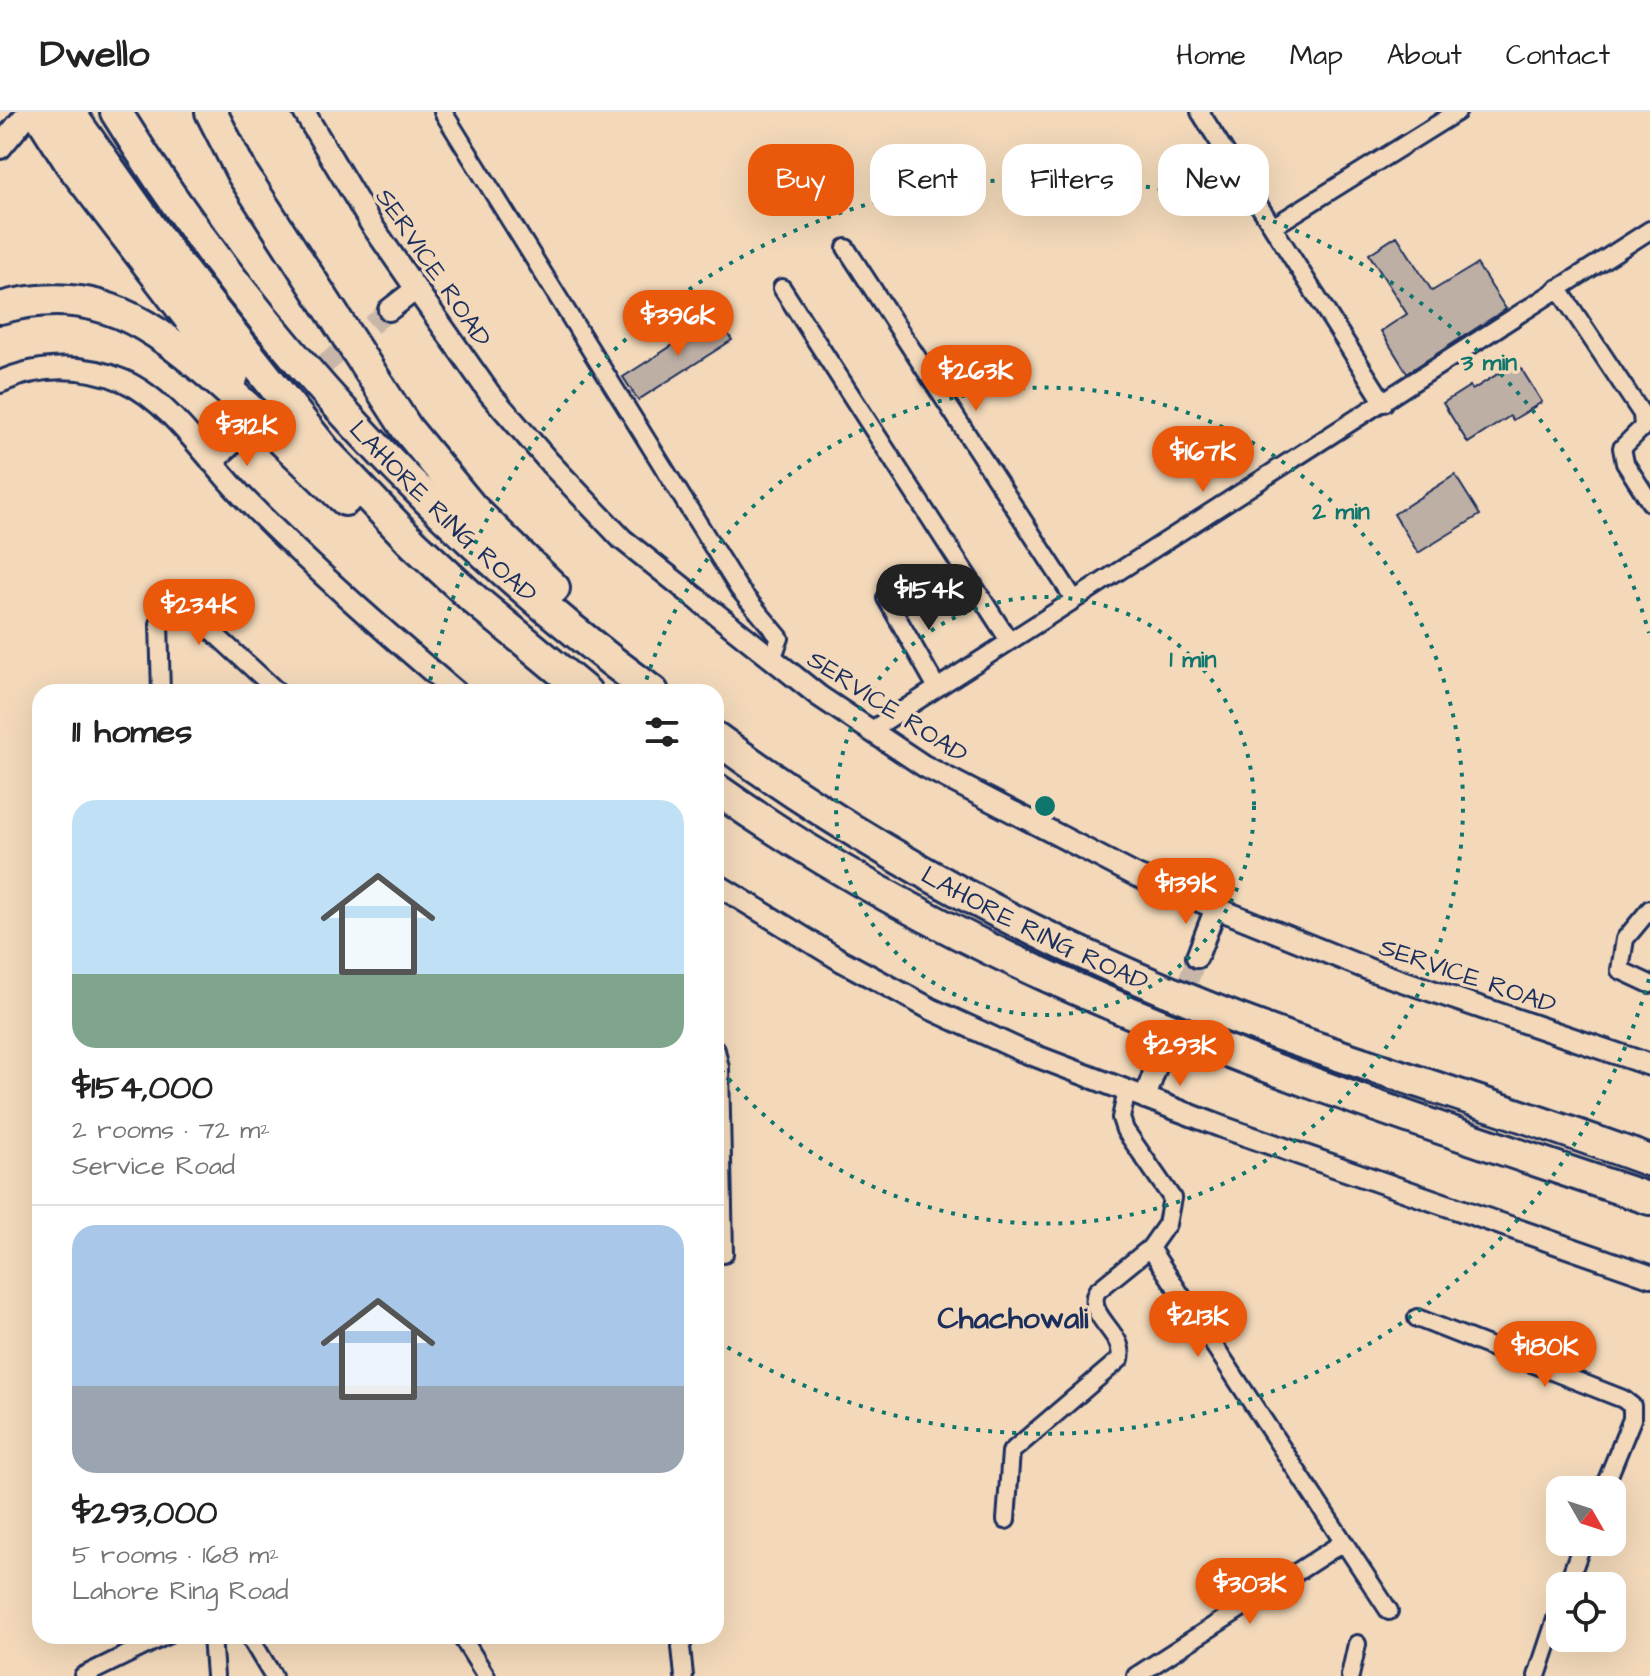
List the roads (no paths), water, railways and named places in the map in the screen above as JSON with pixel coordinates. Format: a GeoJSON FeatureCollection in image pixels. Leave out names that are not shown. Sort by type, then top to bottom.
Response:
{"type":"FeatureCollection","features":[{"type":"Feature","properties":{"kind":"highway"},"geometry":{"type":"LineString","coordinates":[[34,112],[83,158],[260,417]]}},
{"type":"Feature","properties":{"kind":"highway","name":"LAHORE RING ROAD"},"geometry":{"type":"LineString","coordinates":[[69,112],[83,158],[173,259],[326,452],[414,544],[577,684]]}},
{"type":"Feature","properties":{"kind":"highway"},"geometry":{"type":"LineString","coordinates":[[211,112],[242,173],[407,429],[472,508],[572,605],[643,684]]}},
{"type":"Feature","properties":{"kind":"highway","name":"LAHORE RING ROAD"},"geometry":{"type":"LineString","coordinates":[[119,118],[258,310],[338,408],[412,484],[516,580],[642,684]]}},
{"type":"Feature","properties":{"kind":"highway"},"geometry":{"type":"LineString","coordinates":[[0,308],[51,300],[78,302],[122,313],[184,350],[260,417],[361,515],[414,544]]}},
{"type":"Feature","properties":{"kind":"highway","name":"LAHORE RING ROAD"},"geometry":{"type":"LineString","coordinates":[[724,743],[858,834],[995,912],[1064,944],[1282,1035],[1650,1161]]}},
{"type":"Feature","properties":{"kind":"highway","name":"LAHORE RING ROAD"},"geometry":{"type":"LineString","coordinates":[[724,794],[844,870],[940,923],[1133,1016],[1281,1074],[1650,1199]]}},
{"type":"Feature","properties":{"kind":"main road"},"geometry":{"type":"LineString","coordinates":[[6,140],[34,112]]}},
{"type":"Feature","properties":{"kind":"street","name":"SERVICE ROAD"},"geometry":{"type":"LineString","coordinates":[[304,112],[371,224],[490,394],[589,507],[642,556],[772,659],[870,731],[924,766],[1071,843],[1215,910],[1373,971],[1650,1065]]}},
{"type":"Feature","properties":{"kind":"street"},"geometry":{"type":"LineString","coordinates":[[443,112],[739,589],[780,638],[772,659]]}},
{"type":"Feature","properties":{"kind":"street"},"geometry":{"type":"LineString","coordinates":[[1200,112],[1384,403]]}},
{"type":"Feature","properties":{"kind":"street"},"geometry":{"type":"LineString","coordinates":[[1274,226],[1457,112]]}},
{"type":"Feature","properties":{"kind":"street"},"geometry":{"type":"LineString","coordinates":[[870,731],[1008,639],[1384,403],[1650,230]]}},
{"type":"Feature","properties":{"kind":"street"},"geometry":{"type":"LineString","coordinates":[[846,248],[1074,599]]}},
{"type":"Feature","properties":{"kind":"street"},"geometry":{"type":"LineString","coordinates":[[782,288],[1008,639]]}},
{"type":"Feature","properties":{"kind":"street"},"geometry":{"type":"LineString","coordinates":[[1558,288],[1642,414],[1643,427],[1622,448],[1625,463],[1650,502]]}},
{"type":"Feature","properties":{"kind":"street"},"geometry":{"type":"LineString","coordinates":[[389,310],[416,289]]}},
{"type":"Feature","properties":{"kind":"street"},"geometry":{"type":"LineString","coordinates":[[0,382],[19,373],[51,368],[86,369],[126,382],[182,426],[212,462],[342,592],[447,684]]}},
{"type":"Feature","properties":{"kind":"street"},"geometry":{"type":"LineString","coordinates":[[212,462],[234,442]]}},
{"type":"Feature","properties":{"kind":"street"},"geometry":{"type":"LineString","coordinates":[[886,598],[936,686]]}},
{"type":"Feature","properties":{"kind":"street"},"geometry":{"type":"LineString","coordinates":[[161,684],[159,624],[163,613],[181,609],[193,614],[269,684]]}},
{"type":"Feature","properties":{"kind":"street"},"geometry":{"type":"LineString","coordinates":[[724,889],[842,961],[931,1009],[1020,1050],[1446,1207],[1650,1276]]}},
{"type":"Feature","properties":{"kind":"street"},"geometry":{"type":"LineString","coordinates":[[1650,909],[1625,939],[1620,970],[1650,984]]}},
{"type":"Feature","properties":{"kind":"street"},"geometry":{"type":"LineString","coordinates":[[1197,957],[1215,910]]}},
{"type":"Feature","properties":{"kind":"street"},"geometry":{"type":"LineString","coordinates":[[1006,1520],[1011,1452],[1120,1359],[1119,1343],[1095,1307],[1093,1299],[1097,1291],[1150,1248],[1167,1224],[1172,1198],[1125,1130],[1121,1118],[1156,1067]]}},
{"type":"Feature","properties":{"kind":"street"},"geometry":{"type":"LineString","coordinates":[[1150,1248],[1389,1611]]}},
{"type":"Feature","properties":{"kind":"street"},"geometry":{"type":"LineString","coordinates":[[1417,1318],[1596,1388],[1632,1406],[1632,1419],[1609,1476]]}},
{"type":"Feature","properties":{"kind":"street"},"geometry":{"type":"LineString","coordinates":[[1136,1676],[1342,1543]]}},
{"type":"Feature","properties":{"kind":"street"},"geometry":{"type":"LineString","coordinates":[[83,1676],[149,1644]]}},
{"type":"Feature","properties":{"kind":"street"},"geometry":{"type":"LineString","coordinates":[[213,1644],[215,1676]]}},
{"type":"Feature","properties":{"kind":"street"},"geometry":{"type":"LineString","coordinates":[[254,1644],[273,1676]]}},
{"type":"Feature","properties":{"kind":"street"},"geometry":{"type":"LineString","coordinates":[[466,1644],[486,1676]]}},
{"type":"Feature","properties":{"kind":"street"},"geometry":{"type":"LineString","coordinates":[[682,1644],[684,1676]]}},
{"type":"Feature","properties":{"kind":"street"},"geometry":{"type":"LineString","coordinates":[[1350,1676],[1357,1644]]}},
{"type":"Feature","properties":{"kind":"street"},"geometry":{"type":"LineString","coordinates":[[1537,1676],[1546,1649]]}},
{"type":"Feature","properties":{"kind":"tunnel"},"geometry":{"type":"LineString","coordinates":[[234,442],[389,310]]}},
{"type":"Feature","properties":{"kind":"tunnel"},"geometry":{"type":"LineString","coordinates":[[1156,1067],[1197,957]]}},
{"type":"Feature","properties":{"kind":"district","name":"Chachowali"},"geometry":{"type":"Point","coordinates":[1013,1318]}}]}
